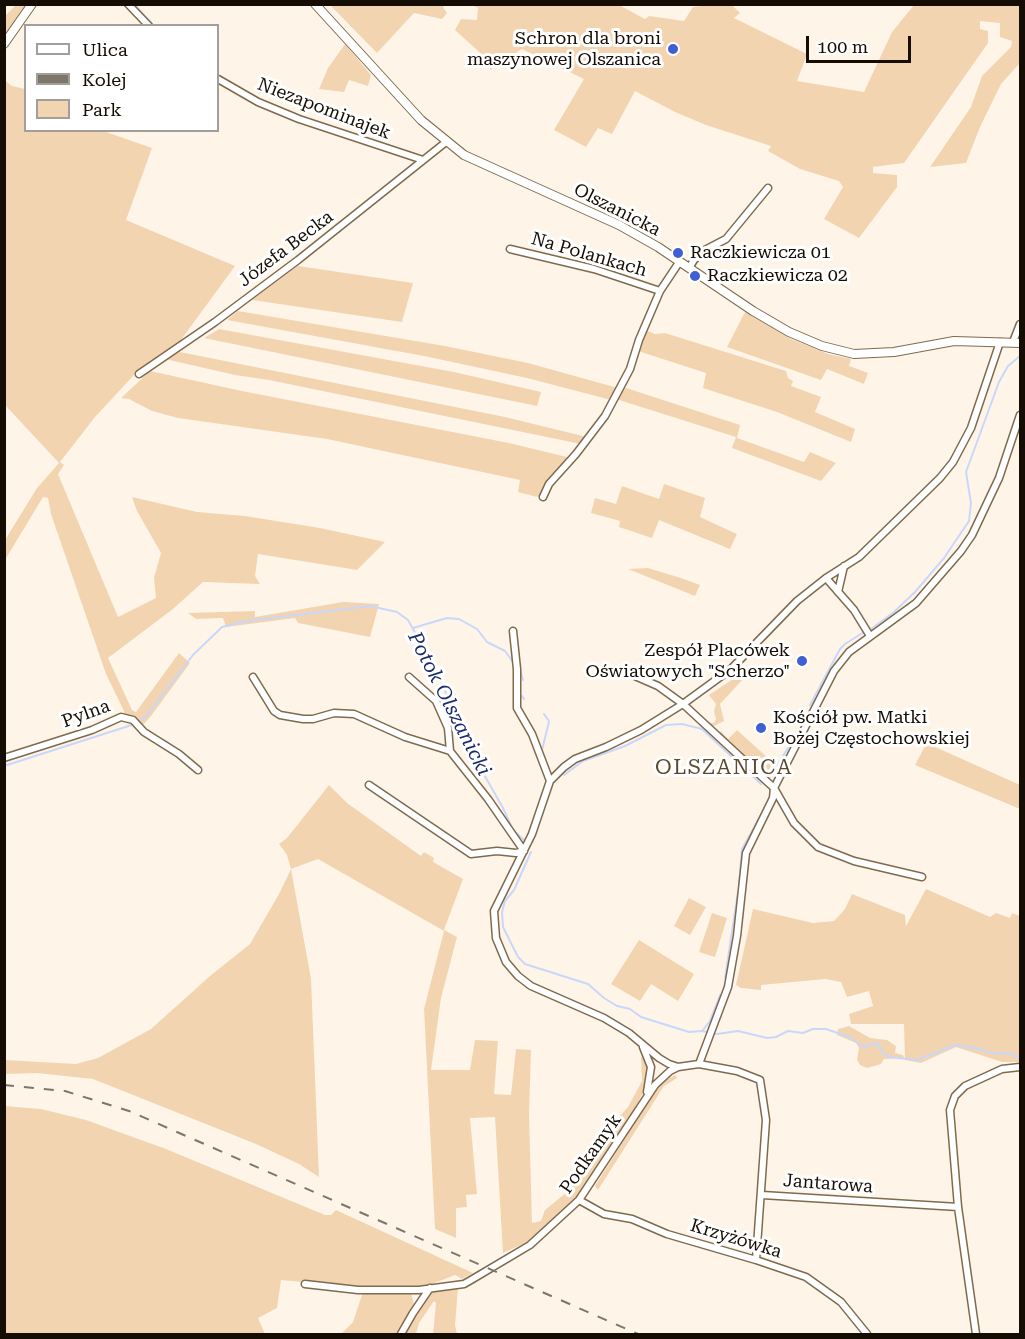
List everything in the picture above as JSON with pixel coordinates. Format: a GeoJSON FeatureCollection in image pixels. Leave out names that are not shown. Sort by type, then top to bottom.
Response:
{"type":"FeatureCollection","features":[{"type":"Feature","properties":{"kind":"street"},"geometry":{"type":"LineString","coordinates":[[4,44],[32,4]]}},
{"type":"Feature","properties":{"kind":"street"},"geometry":{"type":"LineString","coordinates":[[128,4],[147,24]]}},
{"type":"Feature","properties":{"kind":"street","name":"Olszanicka"},"geometry":{"type":"LineString","coordinates":[[315,4],[408,106],[446,142],[476,161],[610,220],[680,261],[773,323],[805,339],[838,351],[874,354],[954,341],[1017,343]]}},
{"type":"Feature","properties":{"kind":"street","name":"Niezapominajek"},"geometry":{"type":"LineString","coordinates":[[219,80],[258,102],[299,119],[423,160]]}},
{"type":"Feature","properties":{"kind":"street","name":"Józefa Becka"},"geometry":{"type":"LineString","coordinates":[[140,374],[290,266],[446,142]]}},
{"type":"Feature","properties":{"kind":"street"},"geometry":{"type":"LineString","coordinates":[[689,268],[703,251],[726,239],[768,188]]}},
{"type":"Feature","properties":{"kind":"street","name":"Na Polankach"},"geometry":{"type":"LineString","coordinates":[[510,249],[594,269],[660,291]]}},
{"type":"Feature","properties":{"kind":"street"},"geometry":{"type":"LineString","coordinates":[[543,496],[549,484],[605,416],[630,369],[639,340],[660,291],[680,261]]}},
{"type":"Feature","properties":{"kind":"street"},"geometry":{"type":"LineString","coordinates":[[1017,343],[1020,324]]}},
{"type":"Feature","properties":{"kind":"street"},"geometry":{"type":"LineString","coordinates":[[762,1195],[766,1120],[760,1080],[736,1071],[699,1064],[678,1067],[659,1058],[629,1033],[604,1018],[531,986],[506,962],[496,936],[494,911],[532,834],[550,781],[575,759],[622,740],[683,704],[731,669],[797,601],[826,578],[860,556],[940,478],[953,462],[971,428],[1000,342]]}},
{"type":"Feature","properties":{"kind":"street"},"geometry":{"type":"LineString","coordinates":[[699,1064],[728,987],[737,936],[746,853],[773,798],[774,788],[834,671],[849,652],[916,603],[972,536],[999,478],[1020,415]]}},
{"type":"Feature","properties":{"kind":"street"},"geometry":{"type":"LineString","coordinates":[[838,592],[844,566]]}},
{"type":"Feature","properties":{"kind":"street"},"geometry":{"type":"LineString","coordinates":[[826,578],[854,610],[870,636]]}},
{"type":"Feature","properties":{"kind":"street"},"geometry":{"type":"LineString","coordinates":[[513,631],[517,669],[516,708],[532,734],[550,781]]}},
{"type":"Feature","properties":{"kind":"street"},"geometry":{"type":"LineString","coordinates":[[635,676],[658,686],[683,704],[774,788],[794,823],[818,847],[854,861],[922,877]]}},
{"type":"Feature","properties":{"kind":"street"},"geometry":{"type":"LineString","coordinates":[[253,677],[274,711],[280,715],[313,719],[334,713],[354,714],[405,737],[450,751]]}},
{"type":"Feature","properties":{"kind":"street"},"geometry":{"type":"LineString","coordinates":[[409,677],[436,701],[448,728],[450,751],[488,799],[524,851]]}},
{"type":"Feature","properties":{"kind":"street","name":"Pylna"},"geometry":{"type":"LineString","coordinates":[[4,758],[92,730],[121,717],[133,720],[198,770]]}},
{"type":"Feature","properties":{"kind":"street"},"geometry":{"type":"LineString","coordinates":[[369,785],[471,854],[524,851]]}},
{"type":"Feature","properties":{"kind":"street","name":"Podkamyk"},"geometry":{"type":"LineString","coordinates":[[640,1042],[651,1067],[646,1097]]}},
{"type":"Feature","properties":{"kind":"street","name":"Podkamyk"},"geometry":{"type":"LineString","coordinates":[[305,1284],[358,1290],[419,1290],[464,1284],[530,1245],[579,1200],[633,1121],[646,1097],[663,1077],[678,1067]]}},
{"type":"Feature","properties":{"kind":"street"},"geometry":{"type":"LineString","coordinates":[[976,1335],[958,1207],[950,1119],[952,1102],[965,1086],[1002,1069],[1020,1067]]}},
{"type":"Feature","properties":{"kind":"street","name":"Jantarowa"},"geometry":{"type":"LineString","coordinates":[[756,1260],[762,1195],[958,1207]]}},
{"type":"Feature","properties":{"kind":"street","name":"Krzyżówka"},"geometry":{"type":"LineString","coordinates":[[579,1200],[604,1214],[632,1220],[667,1234],[806,1277],[841,1302],[867,1335]]}},
{"type":"Feature","properties":{"kind":"street"},"geometry":{"type":"LineString","coordinates":[[401,1335],[413,1312],[430,1288]]}},
{"type":"Feature","properties":{"kind":"green space"},"geometry":{"type":"Polygon","coordinates":[[[16,5],[27,5],[9,31],[5,32],[5,16],[16,5]]]}},
{"type":"Feature","properties":{"kind":"green space"},"geometry":{"type":"Polygon","coordinates":[[[330,5],[445,5],[443,7],[447,13],[442,19],[414,13],[377,53],[330,5]]]}},
{"type":"Feature","properties":{"kind":"green space"},"geometry":{"type":"Polygon","coordinates":[[[472,5],[619,5],[645,19],[649,16],[684,21],[693,7],[732,5],[740,13],[734,18],[807,54],[797,81],[864,92],[892,32],[914,5],[1020,5],[1020,63],[1001,84],[966,163],[930,167],[971,107],[982,76],[1011,47],[1012,41],[1000,37],[1000,23],[980,21],[980,29],[988,31],[988,43],[904,163],[873,167],[873,173],[897,175],[897,187],[859,238],[824,219],[843,187],[839,181],[800,169],[768,151],[771,146],[706,125],[635,91],[612,134],[598,128],[586,147],[554,130],[584,79],[522,49],[490,70],[490,62],[455,30],[461,19],[477,20],[478,8],[472,5]]]}},
{"type":"Feature","properties":{"kind":"green space"},"geometry":{"type":"Polygon","coordinates":[[[345,44],[371,75],[368,86],[349,80],[344,92],[319,89],[328,68],[345,44]]]}},
{"type":"Feature","properties":{"kind":"green space"},"geometry":{"type":"Polygon","coordinates":[[[4,80],[12,86],[24,89],[24,132],[106,132],[152,148],[126,220],[235,266],[178,344],[134,375],[95,417],[60,462],[64,465],[58,474],[118,617],[156,598],[154,578],[161,553],[137,511],[132,497],[197,512],[245,516],[320,528],[385,542],[357,570],[258,554],[255,576],[260,584],[203,582],[173,609],[108,658],[132,710],[136,712],[179,653],[190,663],[142,726],[124,715],[106,674],[51,514],[48,498],[43,497],[5,560],[5,540],[37,488],[59,463],[5,405],[4,80]]]}},
{"type":"Feature","properties":{"kind":"green space"},"geometry":{"type":"Polygon","coordinates":[[[298,266],[413,283],[402,322],[252,300],[298,266]]]}},
{"type":"Feature","properties":{"kind":"green space"},"geometry":{"type":"Polygon","coordinates":[[[238,311],[445,346],[528,363],[618,388],[611,400],[527,378],[424,356],[227,320],[238,311]]]}},
{"type":"Feature","properties":{"kind":"green space"},"geometry":{"type":"Polygon","coordinates":[[[745,312],[791,339],[828,354],[851,359],[849,366],[868,373],[864,384],[827,369],[821,380],[727,347],[745,312]]]}},
{"type":"Feature","properties":{"kind":"green space"},"geometry":{"type":"Polygon","coordinates":[[[219,329],[454,372],[541,392],[537,406],[204,338],[219,329]]]}},
{"type":"Feature","properties":{"kind":"green space"},"geometry":{"type":"Polygon","coordinates":[[[645,330],[655,334],[665,333],[786,371],[788,378],[793,381],[791,386],[821,397],[815,412],[855,429],[851,442],[777,412],[703,388],[706,373],[638,351],[645,330]]]}},
{"type":"Feature","properties":{"kind":"green space"},"geometry":{"type":"Polygon","coordinates":[[[180,352],[505,417],[587,437],[581,444],[165,359],[180,352]]]}},
{"type":"Feature","properties":{"kind":"green space"},"geometry":{"type":"Polygon","coordinates":[[[150,371],[509,443],[571,458],[537,497],[518,492],[520,480],[327,439],[178,418],[152,411],[129,399],[121,398],[150,371]]]}},
{"type":"Feature","properties":{"kind":"green space"},"geometry":{"type":"Polygon","coordinates":[[[623,387],[740,425],[737,438],[804,462],[810,452],[836,463],[821,481],[732,448],[736,437],[616,399],[623,387]]]}},
{"type":"Feature","properties":{"kind":"green space"},"geometry":{"type":"Polygon","coordinates":[[[664,484],[705,498],[700,517],[737,534],[730,549],[659,520],[652,538],[619,527],[620,521],[591,513],[595,498],[616,504],[622,486],[659,499],[664,484]]]}},
{"type":"Feature","properties":{"kind":"green space"},"geometry":{"type":"Polygon","coordinates":[[[648,568],[700,585],[695,596],[628,569],[648,568]]]}},
{"type":"Feature","properties":{"kind":"green space"},"geometry":{"type":"Polygon","coordinates":[[[343,602],[379,604],[370,637],[298,623],[295,618],[226,627],[223,618],[196,619],[188,613],[255,611],[255,617],[343,602]]]}},
{"type":"Feature","properties":{"kind":"green space"},"geometry":{"type":"Polygon","coordinates":[[[742,673],[746,676],[720,704],[724,721],[712,727],[708,723],[714,723],[716,719],[714,711],[716,704],[709,695],[742,673]]]}},
{"type":"Feature","properties":{"kind":"green space"},"geometry":{"type":"Polygon","coordinates":[[[737,730],[767,757],[764,763],[773,763],[765,777],[720,733],[721,731],[728,739],[737,730]]]}},
{"type":"Feature","properties":{"kind":"green space"},"geometry":{"type":"Polygon","coordinates":[[[932,733],[938,737],[933,746],[1020,785],[1020,809],[915,765],[932,733]]]}},
{"type":"Feature","properties":{"kind":"green space"},"geometry":{"type":"Polygon","coordinates":[[[329,785],[347,803],[421,856],[424,852],[434,858],[433,862],[463,879],[444,930],[457,937],[441,998],[431,1070],[470,1070],[475,1040],[498,1041],[494,1094],[511,1095],[516,1049],[531,1050],[529,1114],[532,1223],[541,1221],[545,1210],[567,1192],[628,1107],[642,1081],[641,1057],[646,1061],[648,1083],[629,1120],[577,1198],[544,1231],[503,1253],[495,1117],[470,1118],[477,1194],[466,1195],[467,1207],[456,1208],[456,1238],[435,1229],[424,1009],[444,931],[318,859],[291,869],[287,855],[279,844],[287,838],[329,785]]]}},
{"type":"Feature","properties":{"kind":"green space"},"geometry":{"type":"Polygon","coordinates":[[[291,869],[311,979],[319,1177],[299,1164],[256,1144],[93,1079],[37,1073],[5,1074],[5,1060],[76,1064],[98,1058],[151,1029],[250,944],[291,869]]]}},
{"type":"Feature","properties":{"kind":"green space"},"geometry":{"type":"Polygon","coordinates":[[[926,889],[990,917],[996,913],[1010,918],[1012,913],[1020,916],[1020,1062],[1002,1062],[956,1047],[921,1063],[905,1060],[904,1024],[851,1024],[849,1014],[873,1006],[869,991],[847,997],[841,982],[825,979],[761,985],[761,990],[741,988],[736,985],[753,909],[813,923],[834,921],[845,909],[852,894],[905,915],[906,926],[926,889]]]}},
{"type":"Feature","properties":{"kind":"green space"},"geometry":{"type":"Polygon","coordinates":[[[689,898],[706,907],[690,935],[674,926],[689,898]]]}},
{"type":"Feature","properties":{"kind":"green space"},"geometry":{"type":"Polygon","coordinates":[[[712,913],[727,918],[715,957],[699,952],[712,913]]]}},
{"type":"Feature","properties":{"kind":"green space"},"geometry":{"type":"Polygon","coordinates":[[[639,940],[694,974],[678,1001],[651,984],[640,1001],[611,984],[639,940]]]}},
{"type":"Feature","properties":{"kind":"green space"},"geometry":{"type":"Polygon","coordinates":[[[849,1026],[870,1038],[887,1040],[896,1046],[895,1053],[903,1055],[904,1058],[884,1059],[881,1064],[867,1068],[860,1065],[857,1060],[859,1048],[856,1043],[837,1035],[838,1029],[849,1026]]]}},
{"type":"Feature","properties":{"kind":"green space"},"geometry":{"type":"Polygon","coordinates":[[[675,1075],[677,1078],[664,1086],[598,1190],[595,1186],[657,1088],[675,1075]]]}},
{"type":"Feature","properties":{"kind":"green space"},"geometry":{"type":"Polygon","coordinates":[[[4,1106],[41,1109],[86,1120],[166,1149],[325,1215],[331,1215],[336,1210],[473,1273],[462,1279],[455,1275],[419,1289],[355,1287],[281,1280],[277,1308],[258,1318],[265,1334],[5,1334],[4,1106]]]}},
{"type":"Feature","properties":{"kind":"green space"},"geometry":{"type":"Polygon","coordinates":[[[435,1288],[444,1290],[458,1288],[455,1325],[457,1334],[433,1334],[436,1303],[434,1301],[419,1323],[416,1334],[402,1334],[429,1294],[435,1288]]]}},
{"type":"Feature","properties":{"kind":"green space"},"geometry":{"type":"Polygon","coordinates":[[[363,1292],[411,1293],[414,1304],[398,1334],[341,1334],[353,1322],[363,1292]]]}},
{"type":"Feature","properties":{"kind":"waterway"},"geometry":{"type":"LineString","coordinates":[[134,4],[152,24]]}},
{"type":"Feature","properties":{"kind":"waterway"},"geometry":{"type":"LineString","coordinates":[[219,76],[223,78]]}},
{"type":"Feature","properties":{"kind":"waterway"},"geometry":{"type":"LineString","coordinates":[[871,629],[915,592],[944,558],[969,521],[971,503],[966,472],[999,382],[1008,366],[1020,356]]}},
{"type":"Feature","properties":{"kind":"waterway","name":"Potok Olszanicki"},"geometry":{"type":"LineString","coordinates":[[4,766],[138,723],[147,715],[193,655],[222,627],[247,621],[370,606],[397,612],[408,620],[465,729],[478,764],[513,830],[524,840]]}},
{"type":"Feature","properties":{"kind":"waterway"},"geometry":{"type":"LineString","coordinates":[[413,628],[447,618],[459,619],[477,629],[487,642],[505,651],[513,662]]}},
{"type":"Feature","properties":{"kind":"waterway"},"geometry":{"type":"LineString","coordinates":[[810,705],[840,649],[864,632]]}},
{"type":"Feature","properties":{"kind":"waterway"},"geometry":{"type":"LineString","coordinates":[[520,670],[523,680]]}},
{"type":"Feature","properties":{"kind":"waterway"},"geometry":{"type":"LineString","coordinates":[[542,750],[549,721],[544,714]]}},
{"type":"Feature","properties":{"kind":"waterway"},"geometry":{"type":"LineString","coordinates":[[564,775],[583,761],[625,746],[666,725],[682,724],[702,729],[761,784]]}},
{"type":"Feature","properties":{"kind":"waterway"},"geometry":{"type":"LineString","coordinates":[[769,778],[788,748]]}},
{"type":"Feature","properties":{"kind":"waterway"},"geometry":{"type":"LineString","coordinates":[[739,884],[742,849],[762,813]]}},
{"type":"Feature","properties":{"kind":"waterway","name":"Potok Olszanicki"},"geometry":{"type":"LineString","coordinates":[[531,852],[514,890],[505,901],[502,912],[503,927],[518,957],[525,964],[588,984],[604,998],[617,1006],[630,1009],[641,1017],[689,1032],[702,1031],[717,1034],[738,1031],[767,1038],[776,1037],[788,1031],[803,1033],[813,1029],[826,1029],[849,1037],[864,1047],[877,1043],[882,1052],[889,1057],[917,1060],[956,1045],[996,1054],[1008,1053],[1020,1058]]}},
{"type":"Feature","properties":{"kind":"waterway"},"geometry":{"type":"LineString","coordinates":[[725,978],[738,892]]}},
{"type":"Feature","properties":{"kind":"waterway"},"geometry":{"type":"LineString","coordinates":[[703,1030],[710,1021],[720,995]]}},
{"type":"Feature","properties":{"kind":"railway"},"geometry":{"type":"LineString","coordinates":[[4,1085],[65,1091],[129,1111],[638,1334]]}},
{"type":"Feature","properties":{"kind":"place","name":"Schron dla broni maszynowej Olszanica"},"geometry":{"type":"Point","coordinates":[673,49]}},
{"type":"Feature","properties":{"kind":"place","name":"Raczkiewicza 01"},"geometry":{"type":"Point","coordinates":[678,253]}},
{"type":"Feature","properties":{"kind":"place","name":"Raczkiewicza 02"},"geometry":{"type":"Point","coordinates":[695,276]}},
{"type":"Feature","properties":{"kind":"place","name":"Zespół Placówek Oświatowych \"Scherzo\""},"geometry":{"type":"Point","coordinates":[802,661]}},
{"type":"Feature","properties":{"kind":"place","name":"Kościół pw. Matki Bożej Częstochowskiej"},"geometry":{"type":"Point","coordinates":[761,728]}},
{"type":"Feature","properties":{"kind":"district","name":"OLSZANICA"},"geometry":{"type":"Point","coordinates":[724,768]}}]}
